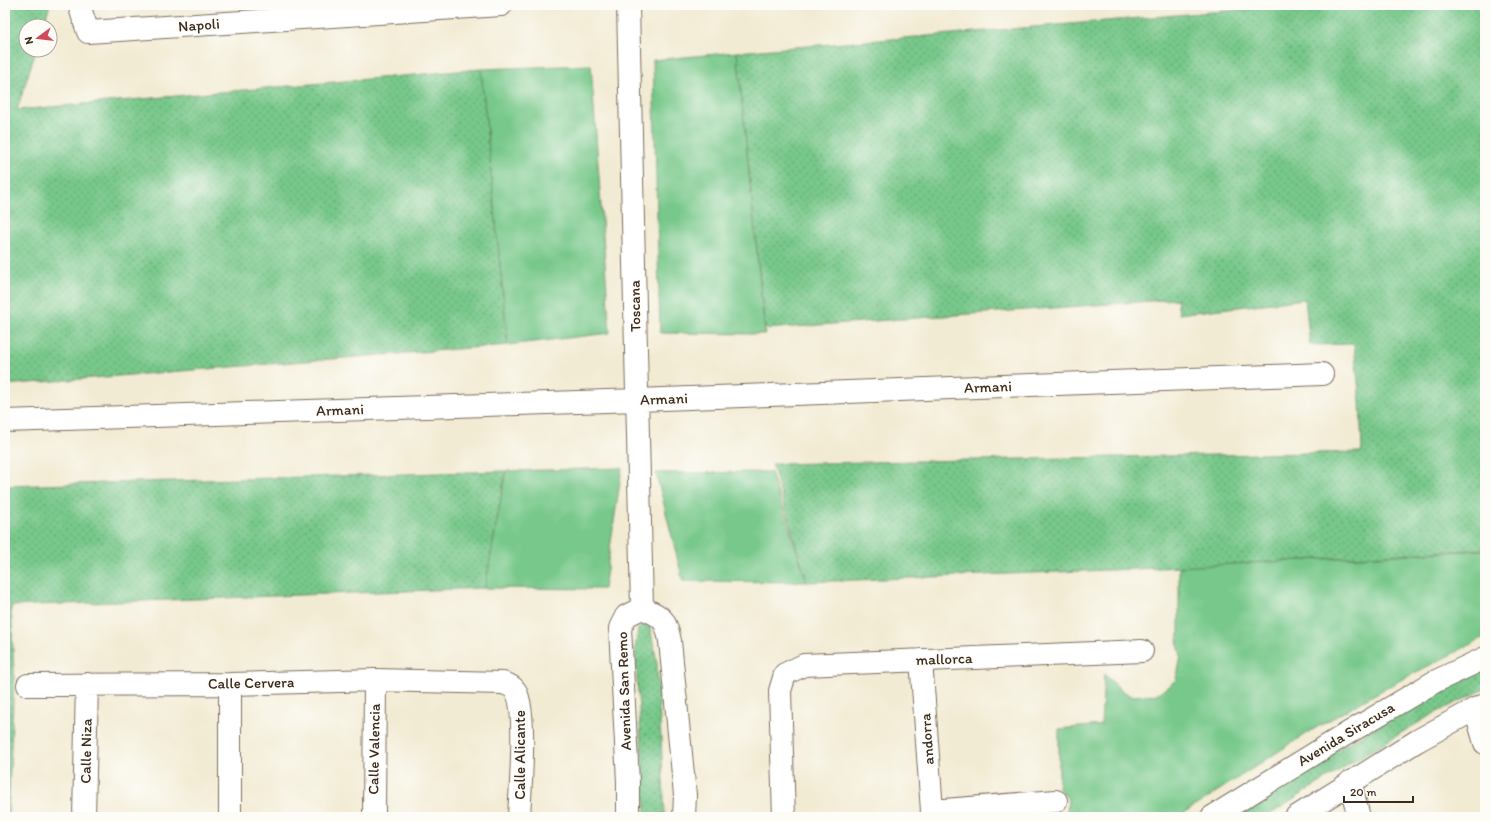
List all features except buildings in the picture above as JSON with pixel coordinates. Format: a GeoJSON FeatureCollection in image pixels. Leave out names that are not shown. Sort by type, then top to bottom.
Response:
{"type":"FeatureCollection","features":[{"type":"Feature","properties":{"kind":"street","name":"Napoli"},"geometry":{"type":"LineString","coordinates":[[81,5],[80,8],[88,32],[501,5]]}},
{"type":"Feature","properties":{"kind":"street","name":"Toscana"},"geometry":{"type":"LineString","coordinates":[[628,5],[642,608]]}},
{"type":"Feature","properties":{"kind":"street","name":"Armani"},"geometry":{"type":"LineString","coordinates":[[5,421],[637,400],[1322,374]]}},
{"type":"Feature","properties":{"kind":"street","name":"Avenida San Remo"},"geometry":{"type":"LineString","coordinates":[[628,817],[628,782],[620,628],[626,616],[642,608]]}},
{"type":"Feature","properties":{"kind":"street"},"geometry":{"type":"LineString","coordinates":[[642,608],[658,615],[667,627],[669,634],[685,795],[684,817]]}},
{"type":"Feature","properties":{"kind":"street","name":"mallorca"},"geometry":{"type":"LineString","coordinates":[[784,817],[779,710],[780,691],[785,674],[804,665],[1142,651]]}},
{"type":"Feature","properties":{"kind":"street","name":"Avenida Siracusa"},"geometry":{"type":"LineString","coordinates":[[1212,817],[1336,740],[1434,682],[1485,658]]}},
{"type":"Feature","properties":{"kind":"street","name":"andorra"},"geometry":{"type":"LineString","coordinates":[[921,660],[932,814]]}},
{"type":"Feature","properties":{"kind":"street","name":"Calle Cervera"},"geometry":{"type":"LineString","coordinates":[[28,685],[230,684],[375,680],[474,683]]}},
{"type":"Feature","properties":{"kind":"street","name":"Calle Valencia"},"geometry":{"type":"LineString","coordinates":[[374,817],[375,680]]}},
{"type":"Feature","properties":{"kind":"street","name":"Calle Alicante"},"geometry":{"type":"LineString","coordinates":[[474,683],[503,683],[514,689],[521,703],[522,732],[519,817]]}},
{"type":"Feature","properties":{"kind":"street","name":"Calle Niza"},"geometry":{"type":"LineString","coordinates":[[84,817],[87,684]]}},
{"type":"Feature","properties":{"kind":"street"},"geometry":{"type":"LineString","coordinates":[[230,684],[230,817]]}},
{"type":"Feature","properties":{"kind":"street"},"geometry":{"type":"LineString","coordinates":[[1296,817],[1417,741],[1480,707],[1485,743]]}},
{"type":"Feature","properties":{"kind":"street"},"geometry":{"type":"LineString","coordinates":[[1350,782],[1359,817]]}},
{"type":"Feature","properties":{"kind":"street"},"geometry":{"type":"LineString","coordinates":[[932,814],[980,807],[1056,801]]}},
{"type":"Feature","properties":{"kind":"street"},"geometry":{"type":"LineString","coordinates":[[959,817],[980,807]]}},
{"type":"Feature","properties":{"kind":"green space"},"geometry":{"type":"Polygon","coordinates":[[[5,5],[50,5],[46,18],[18,18],[18,58],[33,58],[17,110],[481,69],[508,345],[5,385],[5,5]]]}},
{"type":"Feature","properties":{"kind":"green space"},"geometry":{"type":"Polygon","coordinates":[[[1295,5],[1485,5],[1485,549],[1184,567],[807,582],[772,464],[1362,452],[1360,402],[1354,344],[1310,345],[1305,299],[1179,314],[1177,299],[765,329],[737,52],[1295,5]]]}},
{"type":"Feature","properties":{"kind":"green space"},"geometry":{"type":"Polygon","coordinates":[[[737,52],[765,334],[660,333],[653,60],[737,52]]]}},
{"type":"Feature","properties":{"kind":"green space"},"geometry":{"type":"Polygon","coordinates":[[[591,65],[610,333],[508,345],[481,69],[591,65]]]}},
{"type":"Feature","properties":{"kind":"green space"},"geometry":{"type":"Polygon","coordinates":[[[622,468],[604,589],[485,588],[506,471],[622,468]]]}},
{"type":"Feature","properties":{"kind":"green space"},"geometry":{"type":"Polygon","coordinates":[[[506,471],[485,588],[11,606],[14,675],[8,817],[5,817],[5,486],[506,471]]]}},
{"type":"Feature","properties":{"kind":"green space"},"geometry":{"type":"Polygon","coordinates":[[[771,472],[807,582],[683,581],[656,473],[771,472]]]}},
{"type":"Feature","properties":{"kind":"green space"},"geometry":{"type":"Polygon","coordinates":[[[1485,550],[1485,637],[1391,685],[1307,733],[1178,817],[1027,817],[1054,816],[1067,812],[1068,799],[1059,789],[1059,729],[1101,725],[1104,674],[1122,691],[1132,696],[1158,694],[1175,681],[1181,656],[1177,641],[1179,636],[1179,567],[1485,550]]]}},
{"type":"Feature","properties":{"kind":"green space"},"geometry":{"type":"Polygon","coordinates":[[[643,625],[650,627],[657,662],[665,817],[646,817],[635,648],[638,629],[643,625]]]}},
{"type":"Feature","properties":{"kind":"green space"},"geometry":{"type":"Polygon","coordinates":[[[1485,670],[1485,689],[1433,714],[1357,759],[1266,817],[1235,817],[1343,746],[1422,700],[1485,670]]]}}]}
